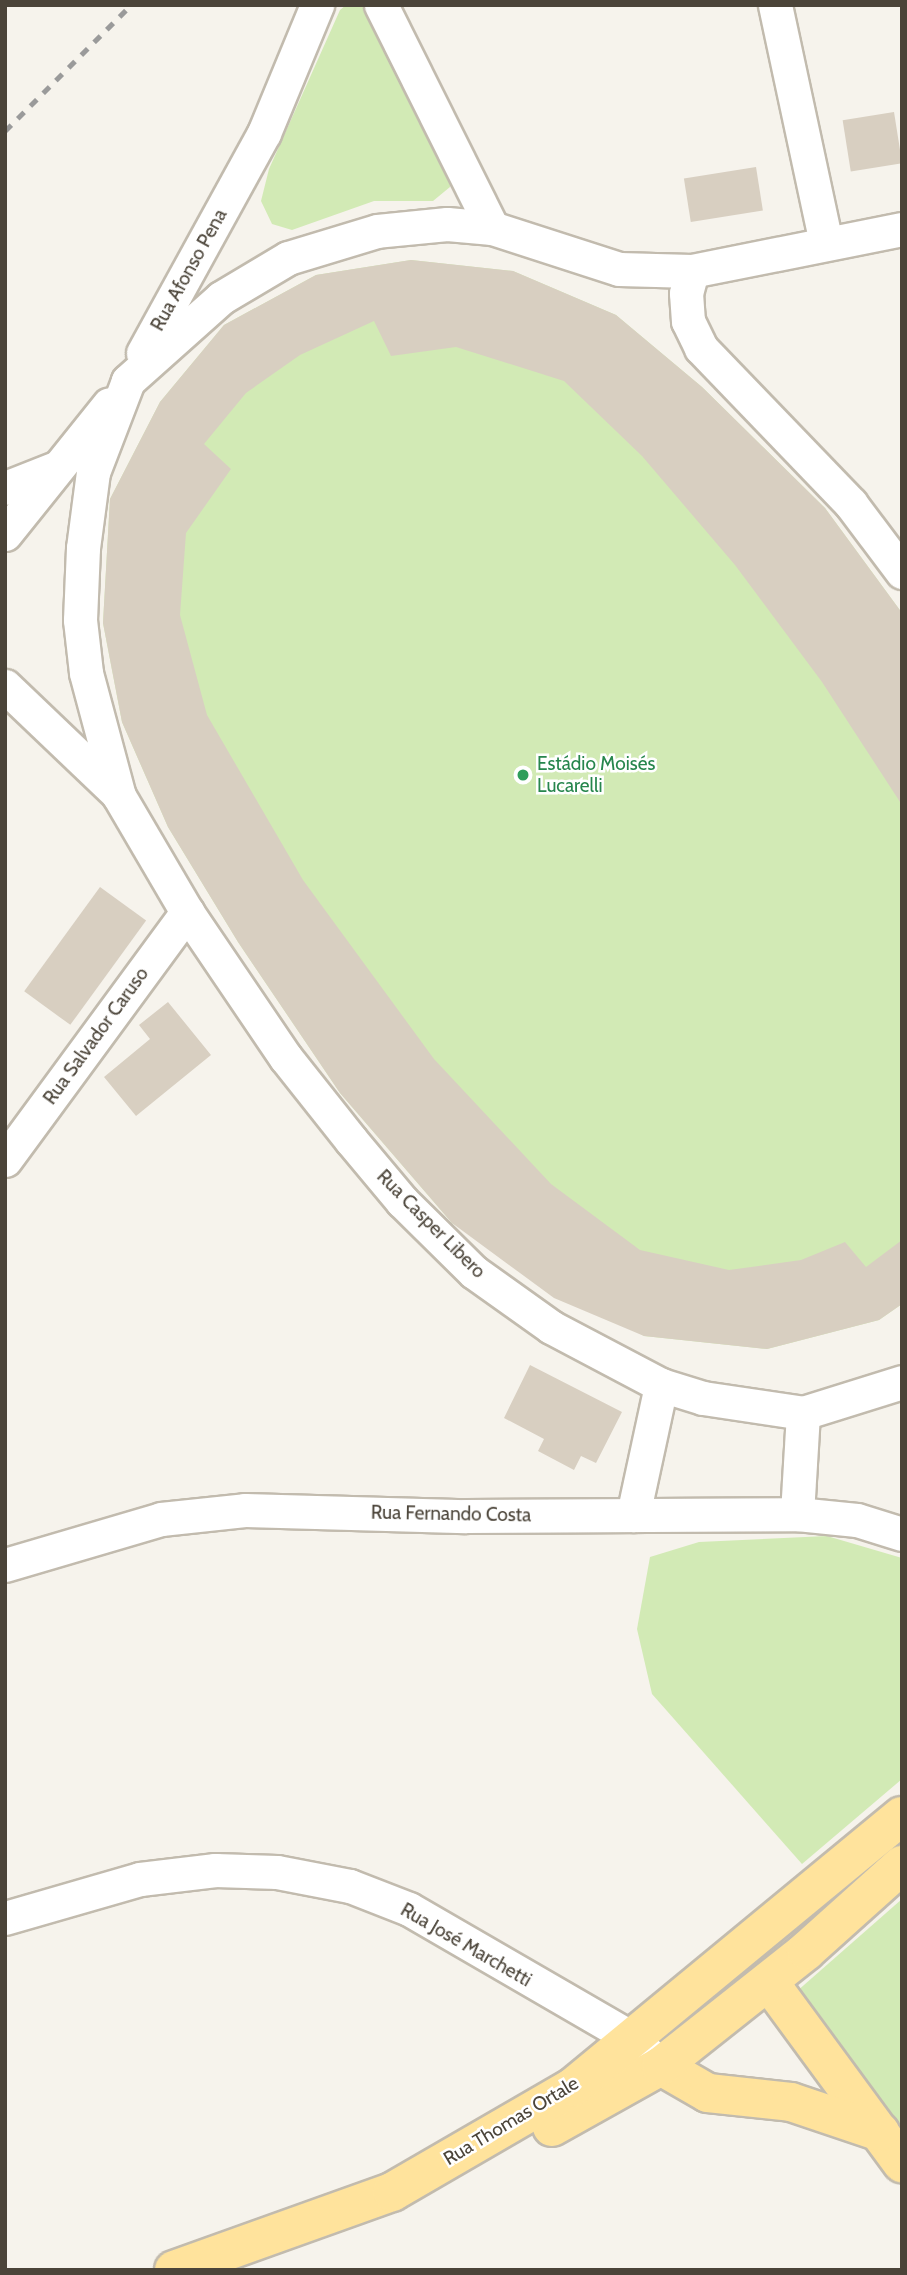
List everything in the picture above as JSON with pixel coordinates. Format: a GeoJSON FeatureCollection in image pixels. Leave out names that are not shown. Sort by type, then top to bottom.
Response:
{"type":"FeatureCollection","features":[{"type":"Feature","properties":{"kind":"main road","name":"Rua Thomas Ortale"},"geometry":{"type":"LineString","coordinates":[[174,2270],[391,2192],[573,2087],[902,1816]]}},
{"type":"Feature","properties":{"kind":"main road","name":"Rua Thomas Ortale"},"geometry":{"type":"LineString","coordinates":[[240,2270],[393,2218],[661,2066],[769,1982],[902,1865]]}},
{"type":"Feature","properties":{"kind":"main road"},"geometry":{"type":"LineString","coordinates":[[769,1982],[902,2163]]}},
{"type":"Feature","properties":{"kind":"main road"},"geometry":{"type":"LineString","coordinates":[[661,2066],[708,2094],[791,2102],[880,2132]]}},
{"type":"Feature","properties":{"kind":"street","name":"Rua Afonso Pena"},"geometry":{"type":"LineString","coordinates":[[5,488],[58,467],[128,381],[264,133],[317,5]]}},
{"type":"Feature","properties":{"kind":"street"},"geometry":{"type":"LineString","coordinates":[[381,5],[492,228]]}},
{"type":"Feature","properties":{"kind":"street"},"geometry":{"type":"LineString","coordinates":[[775,5],[826,243]]}},
{"type":"Feature","properties":{"kind":"street"},"geometry":{"type":"LineString","coordinates":[[128,381],[204,311],[288,258],[377,231],[447,224],[492,228],[619,269],[692,271],[902,229]]}},
{"type":"Feature","properties":{"kind":"street"},"geometry":{"type":"LineString","coordinates":[[692,271],[686,293],[688,321],[701,348],[851,504],[902,572]]}},
{"type":"Feature","properties":{"kind":"street","name":"Rua Casper Libero"},"geometry":{"type":"LineString","coordinates":[[128,381],[93,472],[83,548],[80,620],[86,673],[119,796],[187,912],[286,1058],[420,1219],[474,1272],[551,1326],[661,1385],[703,1398],[803,1413],[902,1382]]}},
{"type":"Feature","properties":{"kind":"street"},"geometry":{"type":"LineString","coordinates":[[5,534],[58,467]]}},
{"type":"Feature","properties":{"kind":"street","name":"Rua Casper Libero"},"geometry":{"type":"LineString","coordinates":[[5,686],[119,796]]}},
{"type":"Feature","properties":{"kind":"street","name":"Rua Salvador Caruso"},"geometry":{"type":"LineString","coordinates":[[5,1160],[187,912]]}},
{"type":"Feature","properties":{"kind":"street"},"geometry":{"type":"LineString","coordinates":[[633,1515],[661,1385]]}},
{"type":"Feature","properties":{"kind":"street"},"geometry":{"type":"LineString","coordinates":[[797,1514],[803,1413]]}},
{"type":"Feature","properties":{"kind":"street","name":"Rua Fernando Costa"},"geometry":{"type":"LineString","coordinates":[[5,1565],[161,1519],[245,1510],[633,1515],[797,1514],[857,1520],[902,1534]]}},
{"type":"Feature","properties":{"kind":"street","name":"Rua José Marchetti"},"geometry":{"type":"LineString","coordinates":[[5,1918],[140,1879],[215,1870],[277,1871],[350,1886],[410,1909],[633,2039],[661,2066]]}},
{"type":"Feature","properties":{"kind":"green space"},"geometry":{"type":"Polygon","coordinates":[[[346,5],[371,5],[454,166],[450,187],[433,201],[374,201],[292,230],[272,224],[261,201],[269,169],[340,10],[346,5]]]}},
{"type":"Feature","properties":{"kind":"green space","name":"Estádio Moisés Lucarelli"},"geometry":{"type":"Polygon","coordinates":[[[411,260],[513,271],[616,315],[702,387],[825,508],[902,613],[902,1304],[879,1320],[767,1349],[644,1336],[452,1223],[340,1093],[238,942],[168,827],[122,722],[103,623],[110,499],[160,402],[224,325],[316,275],[411,260]]]}},
{"type":"Feature","properties":{"kind":"green space"},"geometry":{"type":"Polygon","coordinates":[[[827,1536],[902,1558],[902,1779],[802,1864],[652,1694],[637,1629],[650,1557],[699,1542],[827,1536]]]}},
{"type":"Feature","properties":{"kind":"green space"},"geometry":{"type":"Polygon","coordinates":[[[902,1899],[902,2142],[796,1992],[902,1899]]]}},
{"type":"Feature","properties":{"kind":"building"},"geometry":{"type":"Polygon","coordinates":[[[894,112],[902,163],[851,171],[843,120],[894,112]]]}},
{"type":"Feature","properties":{"kind":"building"},"geometry":{"type":"Polygon","coordinates":[[[756,167],[763,210],[691,222],[684,178],[756,167]]]}},
{"type":"Feature","properties":{"kind":"building"},"geometry":{"type":"Polygon","coordinates":[[[411,260],[513,271],[616,315],[702,387],[825,508],[902,613],[902,805],[822,682],[735,565],[642,456],[564,381],[456,347],[391,356],[374,321],[300,355],[246,393],[204,444],[231,469],[186,533],[180,615],[207,715],[303,880],[434,1059],[551,1184],[640,1250],[729,1270],[801,1260],[845,1242],[866,1267],[902,1240],[902,1304],[879,1320],[767,1349],[644,1336],[554,1298],[452,1223],[340,1093],[238,942],[168,827],[122,722],[103,623],[110,499],[160,402],[224,325],[316,275],[411,260]]]}},
{"type":"Feature","properties":{"kind":"building"},"geometry":{"type":"Polygon","coordinates":[[[100,887],[146,921],[70,1025],[24,991],[100,887]]]}},
{"type":"Feature","properties":{"kind":"building"},"geometry":{"type":"Polygon","coordinates":[[[168,1002],[211,1055],[136,1116],[104,1077],[150,1039],[139,1025],[168,1002]]]}},
{"type":"Feature","properties":{"kind":"building"},"geometry":{"type":"Polygon","coordinates":[[[530,1365],[622,1412],[596,1463],[581,1456],[574,1470],[538,1451],[544,1439],[504,1418],[530,1365]]]}},
{"type":"Feature","properties":{"kind":"railway"},"geometry":{"type":"LineString","coordinates":[[5,131],[131,5]]}},
{"type":"Feature","properties":{"kind":"place","name":"Estádio Moisés Lucarelli"},"geometry":{"type":"Point","coordinates":[523,775]}}]}
